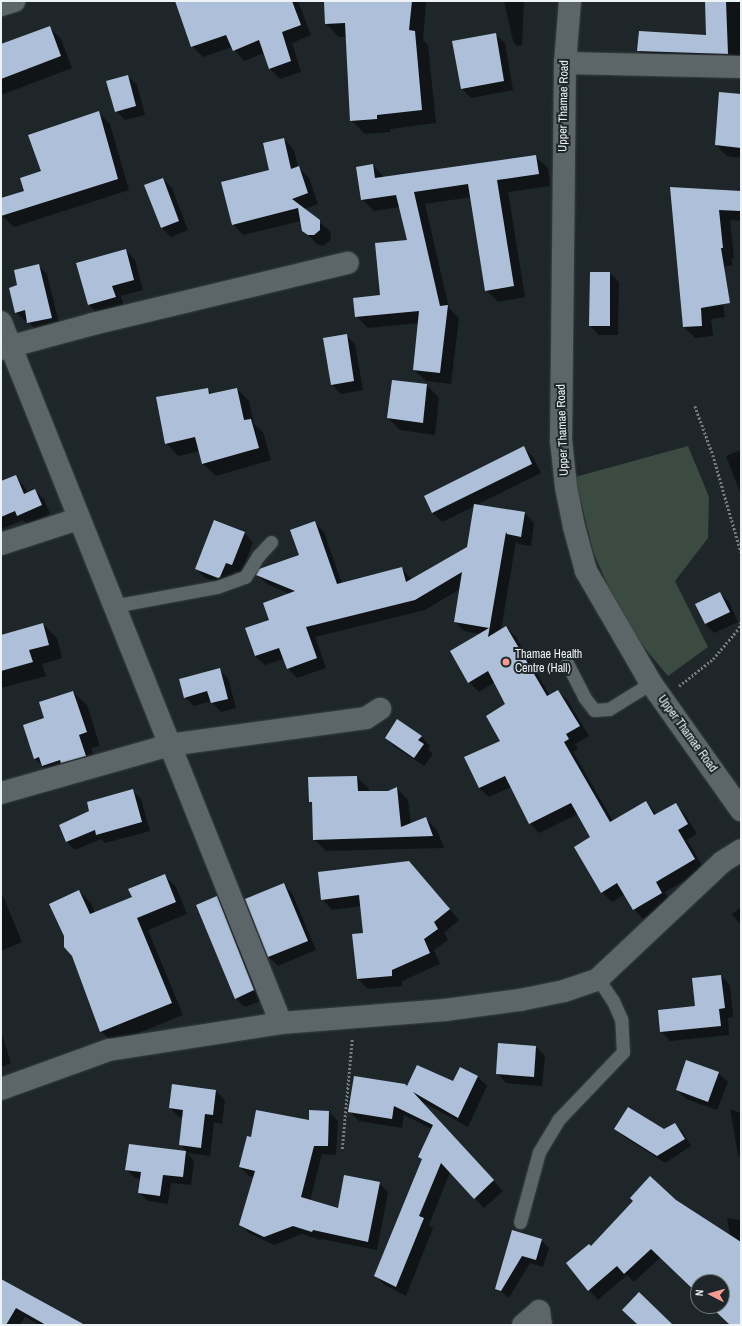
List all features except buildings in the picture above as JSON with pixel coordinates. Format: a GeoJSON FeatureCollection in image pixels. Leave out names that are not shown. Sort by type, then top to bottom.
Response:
{"type":"FeatureCollection","features":[{"type":"Feature","properties":{"kind":"street"},"geometry":{"type":"LineString","coordinates":[[1,5],[14,1]]}},
{"type":"Feature","properties":{"kind":"street","name":"Upper Thamae Road"},"geometry":{"type":"LineString","coordinates":[[570,1],[565,63],[562,440],[566,487],[574,527],[586,571],[656,691],[741,810]]}},
{"type":"Feature","properties":{"kind":"street"},"geometry":{"type":"LineString","coordinates":[[565,63],[741,67]]}},
{"type":"Feature","properties":{"kind":"street"},"geometry":{"type":"LineString","coordinates":[[6,348],[93,324],[348,263]]}},
{"type":"Feature","properties":{"kind":"street"},"geometry":{"type":"LineString","coordinates":[[1,322],[6,348],[78,519],[281,1023]]}},
{"type":"Feature","properties":{"kind":"street"},"geometry":{"type":"LineString","coordinates":[[1,544],[78,519]]}},
{"type":"Feature","properties":{"kind":"street"},"geometry":{"type":"LineString","coordinates":[[1,793],[169,745],[366,718],[380,709]]}},
{"type":"Feature","properties":{"kind":"street"},"geometry":{"type":"LineString","coordinates":[[1,1089],[108,1050],[281,1023],[445,1010],[520,1000],[564,991],[598,979],[722,862],[741,850]]}},
{"type":"Feature","properties":{"kind":"street"},"geometry":{"type":"LineString","coordinates":[[523,1325],[539,1311],[541,1325]]}},
{"type":"Feature","properties":{"kind":"lane"},"geometry":{"type":"LineString","coordinates":[[113,606],[217,587],[245,577],[258,556],[271,542]]}},
{"type":"Feature","properties":{"kind":"lane"},"geometry":{"type":"LineString","coordinates":[[567,663],[584,698],[594,710],[609,709],[656,691]]}},
{"type":"Feature","properties":{"kind":"lane"},"geometry":{"type":"LineString","coordinates":[[520,1222],[539,1152],[554,1126],[623,1052],[621,1019],[613,1001],[598,979]]}},
{"type":"Feature","properties":{"kind":"path"},"geometry":{"type":"LineString","coordinates":[[695,406],[713,455],[741,552]]}},
{"type":"Feature","properties":{"kind":"path"},"geometry":{"type":"LineString","coordinates":[[656,691],[713,659],[739,628],[741,622]]}},
{"type":"Feature","properties":{"kind":"path"},"geometry":{"type":"LineString","coordinates":[[342,1150],[354,1017]]}},
{"type":"Feature","properties":{"kind":"green space"},"geometry":{"type":"Polygon","coordinates":[[[688,446],[709,497],[708,538],[675,581],[708,647],[668,676],[643,646],[616,605],[593,551],[575,477],[688,446]]]}},
{"type":"Feature","properties":{"kind":"place","name":"Thamae Health Centre (Hall)"},"geometry":{"type":"Point","coordinates":[506,662]}}]}
